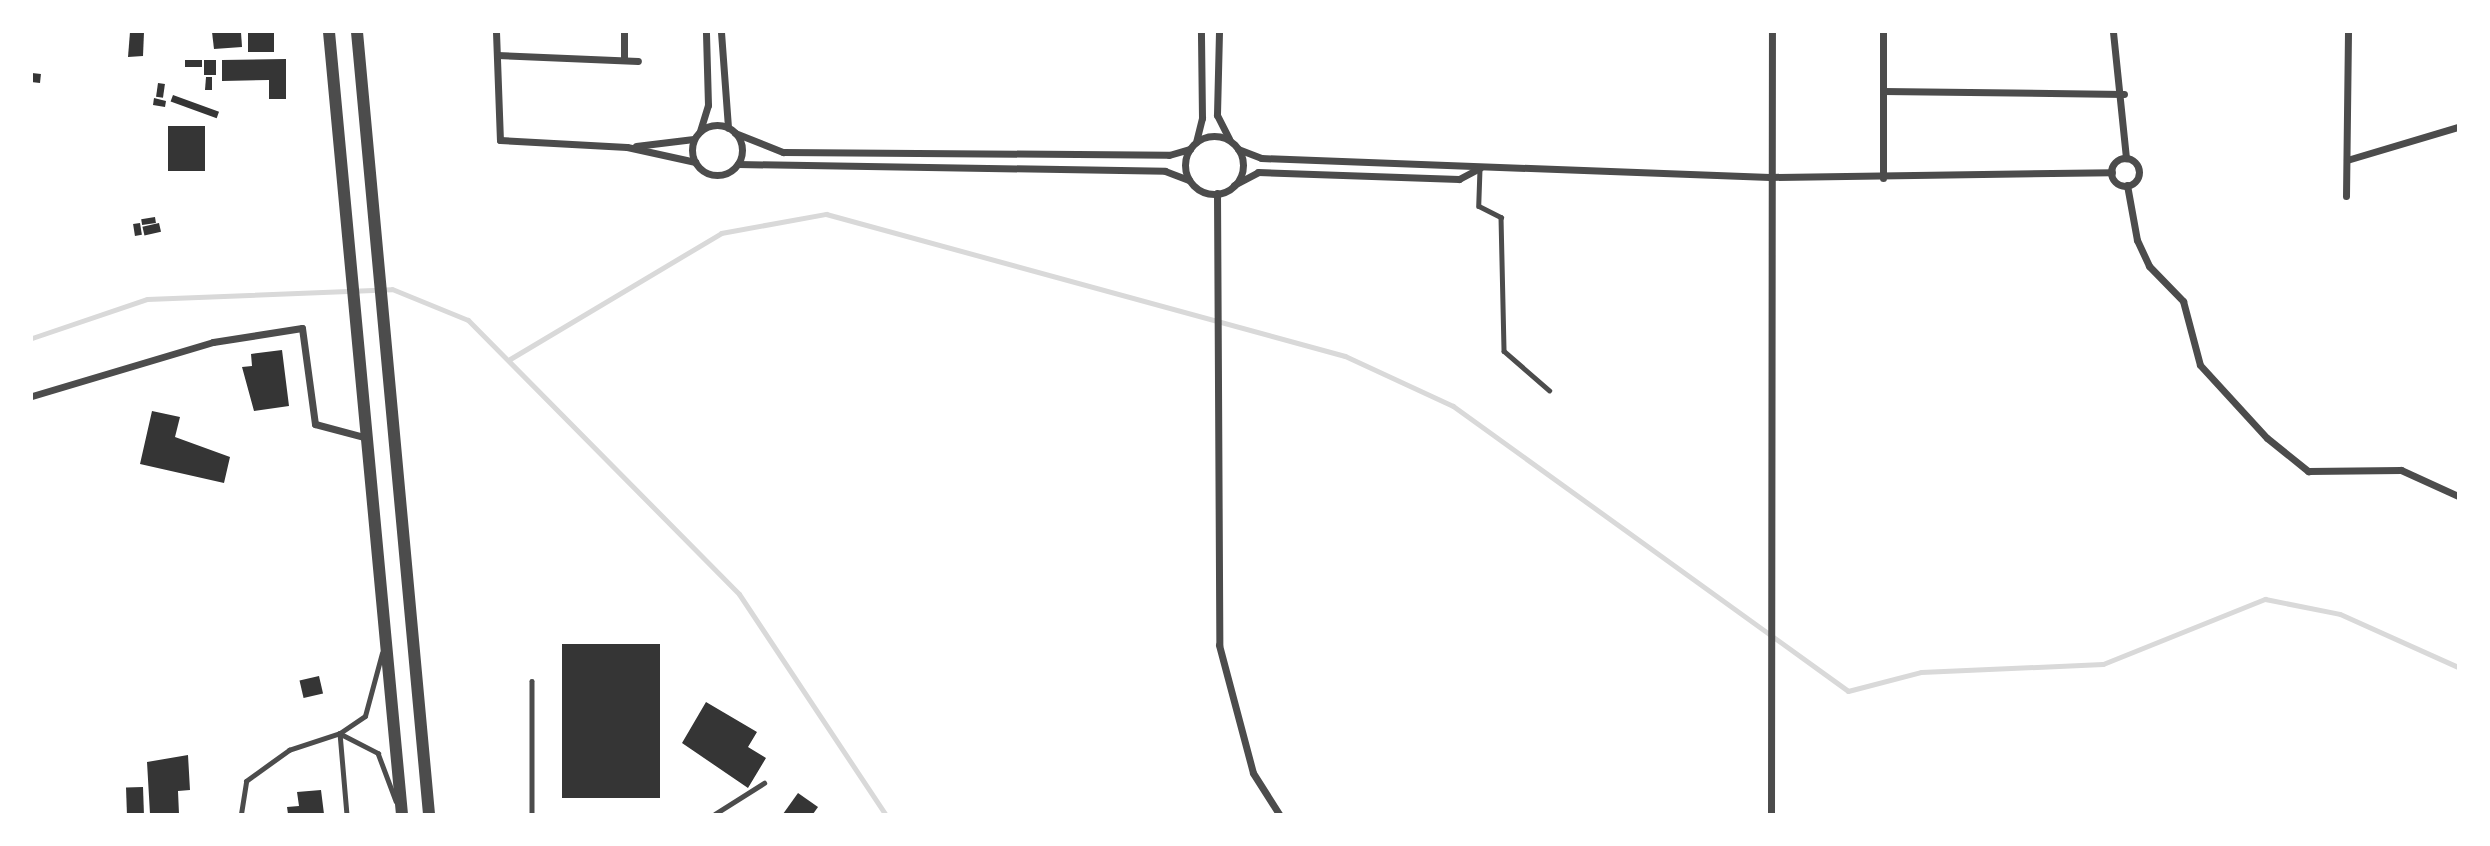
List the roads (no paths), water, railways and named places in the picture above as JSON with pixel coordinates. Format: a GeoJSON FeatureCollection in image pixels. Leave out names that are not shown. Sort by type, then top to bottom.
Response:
{"type":"FeatureCollection","features":[{"type":"Feature","properties":{"kind":"street"},"geometry":{"type":"LineString","coordinates":[[329,32],[342,208],[401,814]]}},
{"type":"Feature","properties":{"kind":"street"},"geometry":{"type":"LineString","coordinates":[[357,32],[368,205],[429,814]]}},
{"type":"Feature","properties":{"kind":"street"},"geometry":{"type":"LineString","coordinates":[[496,32],[500,140],[627,147],[695,162],[716,175],[738,164],[1165,171],[1217,193]]}},
{"type":"Feature","properties":{"kind":"street"},"geometry":{"type":"LineString","coordinates":[[624,32],[624,60]]}},
{"type":"Feature","properties":{"kind":"street"},"geometry":{"type":"LineString","coordinates":[[695,162],[697,136],[708,105],[706,32]]}},
{"type":"Feature","properties":{"kind":"street"},"geometry":{"type":"LineString","coordinates":[[721,32],[732,131],[742,148],[738,164]]}},
{"type":"Feature","properties":{"kind":"street"},"geometry":{"type":"LineString","coordinates":[[627,147],[697,136],[713,126],[783,152],[1169,155],[1190,149],[1196,142],[1202,118],[1202,32]]}},
{"type":"Feature","properties":{"kind":"street"},"geometry":{"type":"LineString","coordinates":[[1219,32],[1217,115],[1231,142],[1238,149],[1261,158],[1461,162],[1480,168],[1770,177],[1883,178],[2112,172],[2127,185],[2137,240],[2149,266],[2183,301],[2200,365],[2267,438],[2308,471],[2402,470],[2459,496]]}},
{"type":"Feature","properties":{"kind":"street"},"geometry":{"type":"LineString","coordinates":[[1771,814],[1767,572],[1772,32]]}},
{"type":"Feature","properties":{"kind":"street"},"geometry":{"type":"LineString","coordinates":[[1883,32],[1883,178]]}},
{"type":"Feature","properties":{"kind":"street"},"geometry":{"type":"LineString","coordinates":[[2112,172],[2126,158],[2124,94],[2113,32]]}},
{"type":"Feature","properties":{"kind":"street"},"geometry":{"type":"LineString","coordinates":[[2346,196],[2348,32]]}},
{"type":"Feature","properties":{"kind":"street"},"geometry":{"type":"LineString","coordinates":[[496,55],[638,61]]}},
{"type":"Feature","properties":{"kind":"street"},"geometry":{"type":"LineString","coordinates":[[1883,91],[2124,94]]}},
{"type":"Feature","properties":{"kind":"street"},"geometry":{"type":"LineString","coordinates":[[2347,160],[2459,127]]}},
{"type":"Feature","properties":{"kind":"street"},"geometry":{"type":"LineString","coordinates":[[1196,142],[1213,136],[1231,142]]}},
{"type":"Feature","properties":{"kind":"street"},"geometry":{"type":"LineString","coordinates":[[1189,180],[1190,149]]}},
{"type":"Feature","properties":{"kind":"street"},"geometry":{"type":"LineString","coordinates":[[1234,185],[1243,167],[1238,149]]}},
{"type":"Feature","properties":{"kind":"street"},"geometry":{"type":"LineString","coordinates":[[2126,158],[2139,169],[2127,185]]}},
{"type":"Feature","properties":{"kind":"street"},"geometry":{"type":"LineString","coordinates":[[1217,193],[1258,172],[1459,179],[1480,168]]}},
{"type":"Feature","properties":{"kind":"street"},"geometry":{"type":"LineString","coordinates":[[1217,193],[1219,645],[1253,773],[1279,814]]}},
{"type":"Feature","properties":{"kind":"street"},"geometry":{"type":"LineString","coordinates":[[32,396],[213,342],[302,328],[315,424],[364,437]]}},
{"type":"Feature","properties":{"kind":"lane"},"geometry":{"type":"LineString","coordinates":[[1480,168],[1479,206],[1501,217],[1504,351],[1549,390]]}},
{"type":"Feature","properties":{"kind":"lane"},"geometry":{"type":"LineString","coordinates":[[241,814],[246,781],[289,750],[340,733],[365,716],[384,643]]}},
{"type":"Feature","properties":{"kind":"lane"},"geometry":{"type":"LineString","coordinates":[[532,681],[532,814]]}},
{"type":"Feature","properties":{"kind":"lane"},"geometry":{"type":"LineString","coordinates":[[340,733],[347,814]]}},
{"type":"Feature","properties":{"kind":"lane"},"geometry":{"type":"LineString","coordinates":[[340,733],[378,753],[401,814]]}},
{"type":"Feature","properties":{"kind":"lane"},"geometry":{"type":"LineString","coordinates":[[715,814],[764,783]]}},
{"type":"Feature","properties":{"kind":"waterway"},"geometry":{"type":"LineString","coordinates":[[510,359],[721,233],[826,214],[1345,356],[1453,406],[1848,691],[1921,672],[2103,664],[2265,599],[2340,614],[2458,667]]}},
{"type":"Feature","properties":{"kind":"waterway"},"geometry":{"type":"LineString","coordinates":[[32,338],[147,299],[392,289],[468,320],[739,594],[885,814]]}}]}
